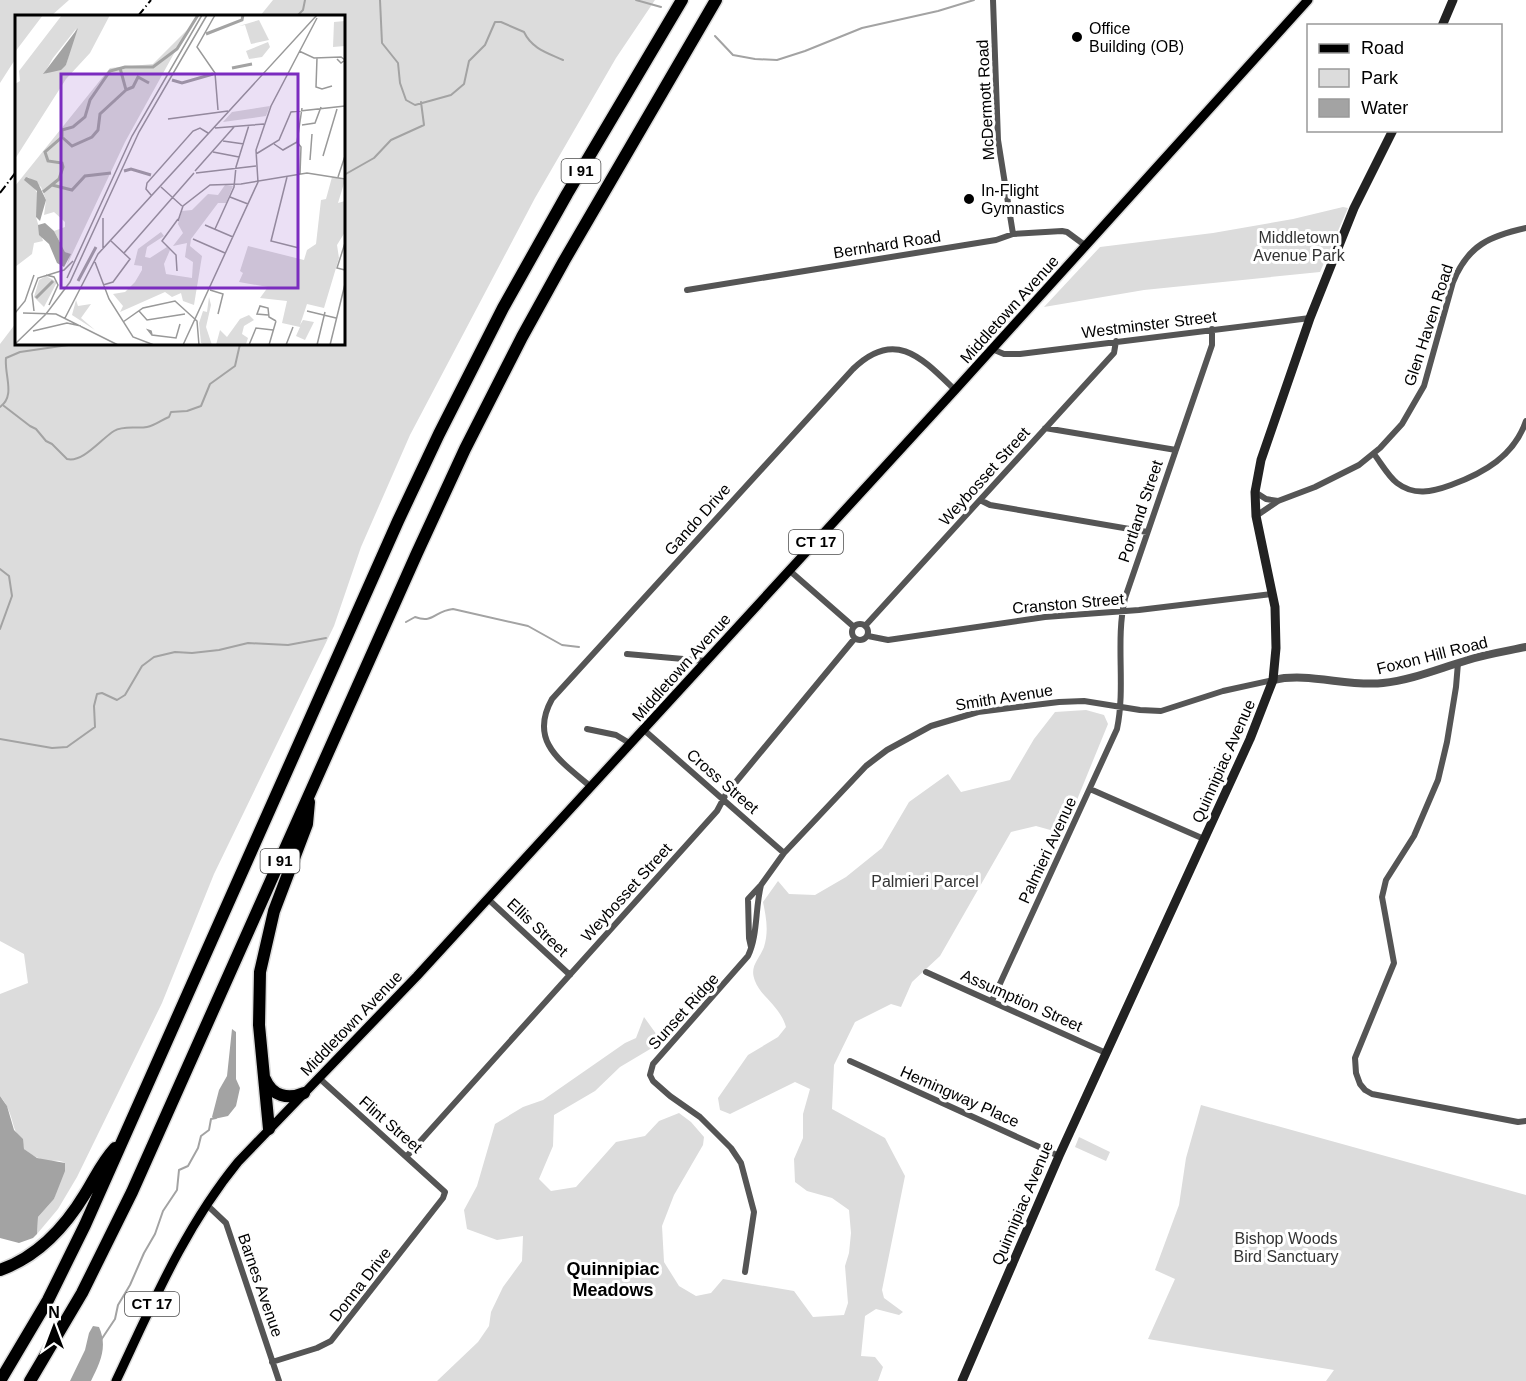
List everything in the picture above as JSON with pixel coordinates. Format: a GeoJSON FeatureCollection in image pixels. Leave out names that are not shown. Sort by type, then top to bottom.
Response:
{"type":"FeatureCollection","features":[{"type":"Feature","properties":{"kind":"highway","name":"I 91"},"geometry":{"type":"LineString","coordinates":[[0,1381],[53,1291],[123,1141],[388,543],[439,434],[530,260],[682,0]]}},
{"type":"Feature","properties":{"kind":"highway","name":"I 91"},"geometry":{"type":"LineString","coordinates":[[30,1381],[73,1309],[113,1232],[442,498],[505,370],[581,230],[716,0]]}},
{"type":"Feature","properties":{"kind":"highway"},"geometry":{"type":"LineString","coordinates":[[269,1129],[259,1013],[262,964],[276,903],[307,824],[309,795]]}},
{"type":"Feature","properties":{"kind":"highway"},"geometry":{"type":"LineString","coordinates":[[264,1078],[270,1089],[280,1095],[290,1097],[304,1093]]}},
{"type":"Feature","properties":{"kind":"highway"},"geometry":{"type":"LineString","coordinates":[[0,1270],[29,1256],[54,1235],[79,1204],[104,1162],[123,1141]]}},
{"type":"Feature","properties":{"kind":"main road","name":"Middletown Avenue"},"geometry":{"type":"LineString","coordinates":[[116,1381],[167,1272],[229,1173],[361,1036],[644,730],[1308,0]]}},
{"type":"Feature","properties":{"kind":"main road"},"geometry":{"type":"LineString","coordinates":[[1443,24],[1453,0]]}},
{"type":"Feature","properties":{"kind":"main road","name":"Quinnipiac Avenue"},"geometry":{"type":"LineString","coordinates":[[962,1381],[1059,1156],[1250,739],[1273,680],[1276,629],[1272,594],[1256,516],[1255,492],[1261,460],[1310,318],[1354,208],[1392,132]]}},
{"type":"Feature","properties":{"kind":"street","name":"McDermott Road"},"geometry":{"type":"LineString","coordinates":[[993,0],[998,140],[1013,234]]}},
{"type":"Feature","properties":{"kind":"street","name":"Glen Haven Road"},"geometry":{"type":"LineString","coordinates":[[1256,516],[1278,501],[1351,470],[1374,454],[1402,424],[1424,386],[1460,267],[1483,242],[1526,228]]}},
{"type":"Feature","properties":{"kind":"street","name":"Bernhard Road"},"geometry":{"type":"LineString","coordinates":[[687,290],[996,240],[1013,234],[1062,231],[1067,232],[1086,246]]}},
{"type":"Feature","properties":{"kind":"street","name":"Westminster Street"},"geometry":{"type":"LineString","coordinates":[[992,349],[1004,354],[1020,354],[1310,318]]}},
{"type":"Feature","properties":{"kind":"street","name":"Portland Street"},"geometry":{"type":"LineString","coordinates":[[1120,708],[1120,621],[1122,612],[1147,531],[1212,345],[1212,329]]}},
{"type":"Feature","properties":{"kind":"street","name":"Weybosset Street"},"geometry":{"type":"LineString","coordinates":[[865,626],[1114,353],[1116,341]]}},
{"type":"Feature","properties":{"kind":"street","name":"Gando Drive"},"geometry":{"type":"LineString","coordinates":[[591,787],[558,758],[547,742],[543,727],[547,707],[836,387],[868,356],[887,349],[897,349],[916,355],[955,390]]}},
{"type":"Feature","properties":{"kind":"street"},"geometry":{"type":"LineString","coordinates":[[1374,454],[1396,483],[1412,490],[1432,491],[1476,476],[1499,460],[1519,437],[1526,421]]}},
{"type":"Feature","properties":{"kind":"street"},"geometry":{"type":"LineString","coordinates":[[1045,428],[1176,450]]}},
{"type":"Feature","properties":{"kind":"street"},"geometry":{"type":"LineString","coordinates":[[1519,437],[1526,442]]}},
{"type":"Feature","properties":{"kind":"street"},"geometry":{"type":"LineString","coordinates":[[1255,492],[1266,499],[1278,501]]}},
{"type":"Feature","properties":{"kind":"street"},"geometry":{"type":"LineString","coordinates":[[981,500],[990,505],[1147,531]]}},
{"type":"Feature","properties":{"kind":"street"},"geometry":{"type":"LineString","coordinates":[[790,570],[854,627]]}},
{"type":"Feature","properties":{"kind":"street","name":"Cranston Street"},"geometry":{"type":"LineString","coordinates":[[868,636],[888,640],[1045,617],[1122,612],[1272,594]]}},
{"type":"Feature","properties":{"kind":"street"},"geometry":{"type":"LineString","coordinates":[[865,626],[868,636],[862,640],[855,638],[852,634],[854,627],[865,626]]}},
{"type":"Feature","properties":{"kind":"street","name":"Weybosset Street"},"geometry":{"type":"LineString","coordinates":[[407,1156],[717,811],[722,800],[855,638]]}},
{"type":"Feature","properties":{"kind":"street","name":"Foxon Hill Road"},"geometry":{"type":"LineString","coordinates":[[1273,680],[1288,677],[1346,683],[1383,683],[1526,647]]}},
{"type":"Feature","properties":{"kind":"street"},"geometry":{"type":"LineString","coordinates":[[627,654],[706,661]]}},
{"type":"Feature","properties":{"kind":"street"},"geometry":{"type":"LineString","coordinates":[[1458,663],[1447,742],[1437,780],[1414,836],[1386,880],[1382,897],[1394,963],[1355,1058],[1356,1073],[1365,1090],[1393,1100],[1518,1122],[1526,1121]]}},
{"type":"Feature","properties":{"kind":"street","name":"Smith Avenue"},"geometry":{"type":"LineString","coordinates":[[784,853],[866,766],[887,750],[931,726],[978,712],[1045,703],[1084,701],[1120,708],[1161,711],[1223,691],[1273,680]]}},
{"type":"Feature","properties":{"kind":"street","name":"Palmieri Avenue"},"geometry":{"type":"LineString","coordinates":[[992,1001],[1117,729],[1120,708]]}},
{"type":"Feature","properties":{"kind":"street"},"geometry":{"type":"LineString","coordinates":[[586,729],[616,735],[631,744]]}},
{"type":"Feature","properties":{"kind":"street","name":"Cross Street"},"geometry":{"type":"LineString","coordinates":[[644,730],[784,853]]}},
{"type":"Feature","properties":{"kind":"street"},"geometry":{"type":"LineString","coordinates":[[1090,789],[1204,839]]}},
{"type":"Feature","properties":{"kind":"street","name":"Sunset Ridge"},"geometry":{"type":"LineString","coordinates":[[745,1272],[754,1212],[741,1163],[705,1122],[665,1092],[651,1078],[650,1073],[653,1064],[743,964],[752,946],[749,938],[747,901],[750,894],[761,885],[784,853]]}},
{"type":"Feature","properties":{"kind":"street","name":"Ellis Street"},"geometry":{"type":"LineString","coordinates":[[488,899],[570,975]]}},
{"type":"Feature","properties":{"kind":"street","name":"Assumption Street"},"geometry":{"type":"LineString","coordinates":[[926,972],[1106,1053]]}},
{"type":"Feature","properties":{"kind":"street","name":"Hemingway Place"},"geometry":{"type":"LineString","coordinates":[[850,1061],[1059,1156]]}},
{"type":"Feature","properties":{"kind":"street","name":"Flint Street"},"geometry":{"type":"LineString","coordinates":[[319,1078],[445,1192]]}},
{"type":"Feature","properties":{"kind":"street","name":"Donna Drive"},"geometry":{"type":"LineString","coordinates":[[272,1362],[317,1348],[331,1341],[443,1198],[445,1192]]}},
{"type":"Feature","properties":{"kind":"street","name":"Barnes Avenue"},"geometry":{"type":"LineString","coordinates":[[207,1205],[226,1223],[279,1381]]}},
{"type":"Feature","properties":{"kind":"green space"},"geometry":{"type":"Polygon","coordinates":[[[0,0],[69,0],[52,15],[15,15],[15,60],[0,83],[0,0]]]}},
{"type":"Feature","properties":{"kind":"green space"},"geometry":{"type":"Polygon","coordinates":[[[273,0],[655,0],[616,58],[535,198],[410,435],[361,547],[334,626],[214,874],[162,1003],[77,1177],[58,1209],[37,1234],[38,1217],[54,1199],[65,1163],[42,1160],[24,1149],[7,1107],[0,1096],[0,994],[28,983],[24,954],[0,941],[0,344],[15,324],[15,345],[345,345],[345,15],[261,15],[273,0]]]}},
{"type":"Feature","properties":{"kind":"green space","name":"Middletown Avenue Park"},"geometry":{"type":"Polygon","coordinates":[[[1343,207],[1348,208],[1320,272],[1144,290],[1044,307],[1100,247],[1213,233],[1293,219],[1343,207]]]}},
{"type":"Feature","properties":{"kind":"green space","name":"Palmieri Parcel"},"geometry":{"type":"Polygon","coordinates":[[[1086,710],[1104,715],[1108,724],[1072,812],[1067,814],[1061,833],[1036,826],[1011,832],[940,956],[912,982],[901,1007],[891,1004],[855,1022],[834,1065],[832,1109],[885,1138],[905,1176],[882,1290],[884,1298],[903,1312],[899,1315],[876,1309],[865,1316],[861,1356],[875,1357],[883,1367],[878,1381],[437,1381],[478,1342],[489,1326],[491,1312],[503,1287],[522,1261],[523,1236],[497,1240],[467,1229],[464,1210],[477,1186],[495,1124],[523,1107],[543,1100],[625,1043],[636,1038],[644,1017],[662,1042],[620,1067],[595,1091],[554,1115],[553,1146],[539,1179],[551,1191],[576,1187],[616,1142],[645,1136],[659,1121],[679,1113],[691,1122],[704,1137],[703,1145],[674,1195],[662,1226],[664,1262],[679,1286],[696,1296],[711,1293],[723,1279],[794,1291],[813,1317],[844,1315],[848,1303],[845,1266],[851,1233],[849,1210],[832,1198],[807,1191],[795,1182],[794,1159],[803,1138],[803,1114],[810,1089],[795,1082],[730,1114],[720,1110],[718,1098],[748,1055],[778,1037],[786,1027],[753,976],[766,935],[763,902],[778,881],[789,894],[815,895],[846,877],[882,848],[909,802],[948,774],[961,792],[1010,780],[1034,739],[1055,712],[1086,710]]]}},
{"type":"Feature","properties":{"kind":"green space","name":"Bishop Woods Bird Sanctuary"},"geometry":{"type":"Polygon","coordinates":[[[1201,1105],[1526,1195],[1526,1381],[1326,1381],[1334,1370],[1148,1339],[1175,1279],[1155,1270],[1179,1205],[1186,1158],[1201,1105]]]}},
{"type":"Feature","properties":{"kind":"green space"},"geometry":{"type":"Polygon","coordinates":[[[1079,1137],[1110,1152],[1106,1161],[1075,1147],[1079,1137]]]}},
{"type":"Feature","properties":{"kind":"water"},"geometry":{"type":"Polygon","coordinates":[[[232,1029],[236,1032],[236,1079],[240,1088],[236,1106],[228,1116],[214,1119],[212,1117],[219,1090],[227,1076],[232,1029]]]}},
{"type":"Feature","properties":{"kind":"water"},"geometry":{"type":"Polygon","coordinates":[[[0,1096],[7,1106],[14,1130],[23,1139],[24,1149],[37,1158],[65,1163],[65,1171],[54,1199],[38,1217],[37,1234],[19,1243],[0,1238],[0,1096]]]}},
{"type":"Feature","properties":{"kind":"water"},"geometry":{"type":"Polygon","coordinates":[[[93,1326],[99,1327],[103,1341],[102,1355],[97,1368],[91,1381],[70,1381],[85,1350],[93,1326]]]}},
{"type":"Feature","properties":{"kind":"waterway"},"geometry":{"type":"LineString","coordinates":[[298,15],[303,10],[305,0]]}},
{"type":"Feature","properties":{"kind":"waterway"},"geometry":{"type":"LineString","coordinates":[[380,0],[382,43],[398,63],[400,83],[406,100],[415,105],[451,95],[464,84],[469,61],[485,45],[495,22],[501,22],[524,32],[531,43],[563,60]]}},
{"type":"Feature","properties":{"kind":"waterway"},"geometry":{"type":"LineString","coordinates":[[636,0],[661,7]]}},
{"type":"Feature","properties":{"kind":"waterway"},"geometry":{"type":"LineString","coordinates":[[715,36],[733,55],[777,60],[862,28],[938,11],[974,0]]}},
{"type":"Feature","properties":{"kind":"waterway"},"geometry":{"type":"LineString","coordinates":[[345,174],[374,158],[391,140],[424,125],[421,102]]}},
{"type":"Feature","properties":{"kind":"waterway"},"geometry":{"type":"LineString","coordinates":[[0,407],[5,402],[8,391],[6,358],[20,352],[68,345]]}},
{"type":"Feature","properties":{"kind":"waterway"},"geometry":{"type":"LineString","coordinates":[[4,406],[36,429],[67,459],[73,459],[85,454],[118,429],[143,428],[169,417],[171,412],[187,411],[201,406],[210,384],[235,366],[240,345]]}},
{"type":"Feature","properties":{"kind":"waterway"},"geometry":{"type":"LineString","coordinates":[[0,569],[9,576],[12,596],[0,629]]}},
{"type":"Feature","properties":{"kind":"waterway"},"geometry":{"type":"LineString","coordinates":[[406,622],[415,617],[430,618],[453,609],[528,626],[562,645],[579,647]]}},
{"type":"Feature","properties":{"kind":"waterway"},"geometry":{"type":"LineString","coordinates":[[0,739],[52,748],[67,747],[95,727],[94,706],[97,694],[102,693],[117,700],[125,695],[142,666],[154,657],[175,652],[219,650],[248,643],[288,645],[326,638]]}},
{"type":"Feature","properties":{"kind":"waterway"},"geometry":{"type":"LineString","coordinates":[[101,1340],[115,1319],[118,1305],[155,1234],[163,1211],[177,1190],[179,1170],[188,1166],[198,1148],[201,1136],[209,1130],[211,1119],[216,1118]]}},
{"type":"Feature","properties":{"kind":"railway"},"geometry":{"type":"LineString","coordinates":[[139,15],[151,0]]}},
{"type":"Feature","properties":{"kind":"railway"},"geometry":{"type":"LineString","coordinates":[[0,193],[15,173]]}},
{"type":"Feature","properties":{"kind":"place","name":"Office Building (OB)"},"geometry":{"type":"Point","coordinates":[1077,37]}},
{"type":"Feature","properties":{"kind":"place","name":"In-Flight Gymnastics"},"geometry":{"type":"Point","coordinates":[969,199]}},
{"type":"Feature","properties":{"kind":"district","name":"Quinnipiac Meadows"},"geometry":{"type":"Point","coordinates":[613,1279]}}]}
